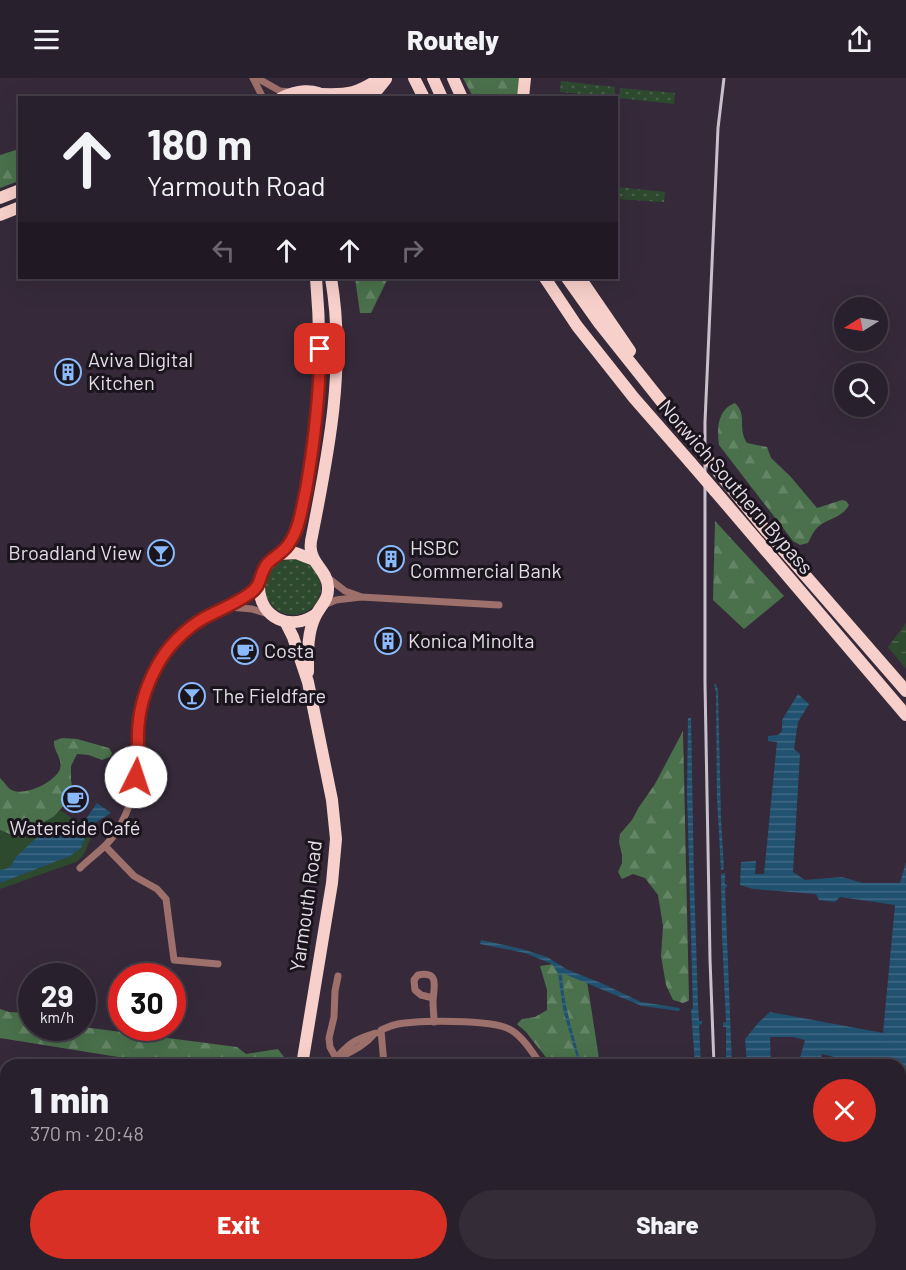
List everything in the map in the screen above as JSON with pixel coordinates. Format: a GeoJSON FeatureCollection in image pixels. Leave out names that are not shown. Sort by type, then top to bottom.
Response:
{"type":"FeatureCollection","features":[{"type":"Feature","properties":{"kind":"highway"},"geometry":{"type":"LineString","coordinates":[[285,96],[294,92],[309,91],[325,96],[350,93],[366,87],[375,91],[387,78]]}},
{"type":"Feature","properties":{"kind":"highway"},"geometry":{"type":"LineString","coordinates":[[414,78],[423,96]]}},
{"type":"Feature","properties":{"kind":"highway"},"geometry":{"type":"LineString","coordinates":[[433,78],[441,96]]}},
{"type":"Feature","properties":{"kind":"highway"},"geometry":{"type":"LineString","coordinates":[[453,78],[461,96]]}},
{"type":"Feature","properties":{"kind":"highway"},"geometry":{"type":"LineString","coordinates":[[523,96],[525,78]]}},
{"type":"Feature","properties":{"kind":"highway"},"geometry":{"type":"LineString","coordinates":[[0,198],[18,191]]}},
{"type":"Feature","properties":{"kind":"highway"},"geometry":{"type":"LineString","coordinates":[[0,215],[18,208]]}},
{"type":"Feature","properties":{"kind":"highway"},"geometry":{"type":"LineString","coordinates":[[315,615],[301,622],[279,621],[263,605],[259,585],[266,565],[287,547],[295,534],[304,497],[315,432],[320,369],[316,279]]}},
{"type":"Feature","properties":{"kind":"highway"},"geometry":{"type":"LineString","coordinates":[[324,605],[328,587],[326,576],[314,560],[311,551],[331,438],[336,387],[333,279]]}},
{"type":"Feature","properties":{"kind":"highway","name":"Norwich Southern Bypass"},"geometry":{"type":"LineString","coordinates":[[546,279],[577,326],[634,398],[906,715]]}},
{"type":"Feature","properties":{"kind":"highway","name":"Norwich Southern Bypass"},"geometry":{"type":"LineString","coordinates":[[568,279],[664,406],[764,528],[906,691]]}},
{"type":"Feature","properties":{"kind":"highway"},"geometry":{"type":"LineString","coordinates":[[581,279],[631,352],[664,406]]}},
{"type":"Feature","properties":{"kind":"highway"},"geometry":{"type":"LineString","coordinates":[[279,554],[296,553],[314,560]]}},
{"type":"Feature","properties":{"kind":"highway","name":"Yarmouth Road"},"geometry":{"type":"LineString","coordinates":[[308,682],[309,634],[315,615],[324,605]]}},
{"type":"Feature","properties":{"kind":"highway","name":"Yarmouth Road"},"geometry":{"type":"LineString","coordinates":[[285,623],[293,637],[308,682],[332,800],[336,848],[303,1059]]}},
{"type":"Feature","properties":{"kind":"street"},"geometry":{"type":"LineString","coordinates":[[255,78],[280,91],[294,92]]}},
{"type":"Feature","properties":{"kind":"street"},"geometry":{"type":"LineString","coordinates":[[255,78],[262,96]]}},
{"type":"Feature","properties":{"kind":"street"},"geometry":{"type":"LineString","coordinates":[[326,576],[345,591],[361,597]]}},
{"type":"Feature","properties":{"kind":"street"},"geometry":{"type":"LineString","coordinates":[[80,868],[106,847],[122,822],[134,790],[139,765],[140,713],[146,688],[158,664],[170,646],[184,632],[203,619],[249,595],[259,585]]}},
{"type":"Feature","properties":{"kind":"street"},"geometry":{"type":"LineString","coordinates":[[324,605],[336,600],[361,597],[499,605]]}},
{"type":"Feature","properties":{"kind":"street"},"geometry":{"type":"LineString","coordinates":[[229,607],[252,609],[272,615]]}},
{"type":"Feature","properties":{"kind":"street"},"geometry":{"type":"LineString","coordinates":[[106,847],[134,876],[157,889],[166,899],[174,960],[218,964]]}},
{"type":"Feature","properties":{"kind":"street"},"geometry":{"type":"LineString","coordinates":[[338,976],[334,1017],[329,1038],[330,1047],[336,1058],[364,1035],[374,1034],[392,1025],[420,1022],[480,1022],[509,1029],[519,1036],[536,1059]]}},
{"type":"Feature","properties":{"kind":"street"},"geometry":{"type":"LineString","coordinates":[[433,998],[434,1022]]}},
{"type":"Feature","properties":{"kind":"street"},"geometry":{"type":"LineString","coordinates":[[381,1030],[383,1059]]}},
{"type":"Feature","properties":{"kind":"green space"},"geometry":{"type":"Polygon","coordinates":[[[463,78],[521,78],[519,96],[472,96],[463,78]]]}},
{"type":"Feature","properties":{"kind":"green space"},"geometry":{"type":"Polygon","coordinates":[[[561,81],[615,87],[614,96],[560,92],[561,81]]]}},
{"type":"Feature","properties":{"kind":"green space"},"geometry":{"type":"Polygon","coordinates":[[[620,88],[675,93],[674,104],[619,98],[620,88]]]}},
{"type":"Feature","properties":{"kind":"green space"},"geometry":{"type":"Polygon","coordinates":[[[18,149],[18,181],[0,188],[0,155],[18,149]]]}},
{"type":"Feature","properties":{"kind":"green space"},"geometry":{"type":"Polygon","coordinates":[[[618,187],[665,192],[664,202],[618,199],[618,187]]]}},
{"type":"Feature","properties":{"kind":"green space"},"geometry":{"type":"Polygon","coordinates":[[[355,279],[388,279],[371,313],[360,313],[355,279]]]}},
{"type":"Feature","properties":{"kind":"green space"},"geometry":{"type":"Polygon","coordinates":[[[735,403],[741,412],[743,432],[747,443],[767,447],[771,458],[817,508],[842,500],[849,505],[843,513],[817,528],[808,543],[800,545],[793,541],[719,445],[718,427],[722,415],[729,406],[735,403]]]}},
{"type":"Feature","properties":{"kind":"green space"},"geometry":{"type":"Polygon","coordinates":[[[715,521],[784,596],[744,629],[713,600],[715,521]]]}},
{"type":"Feature","properties":{"kind":"green space"},"geometry":{"type":"Polygon","coordinates":[[[293,559],[304,561],[313,567],[319,576],[321,587],[319,598],[313,607],[304,613],[293,615],[282,613],[273,607],[267,598],[265,587],[267,576],[273,567],[282,561],[293,559]]]}},
{"type":"Feature","properties":{"kind":"green space"},"geometry":{"type":"Polygon","coordinates":[[[906,623],[906,669],[888,647],[906,623]]]}},
{"type":"Feature","properties":{"kind":"green space"},"geometry":{"type":"Polygon","coordinates":[[[683,731],[689,1000],[683,1003],[673,1000],[666,985],[661,956],[663,926],[658,895],[645,878],[633,874],[622,879],[618,872],[622,863],[620,834],[632,820],[655,784],[683,731]]]}},
{"type":"Feature","properties":{"kind":"green space"},"geometry":{"type":"Polygon","coordinates":[[[62,738],[77,739],[109,748],[112,753],[110,757],[102,760],[89,755],[77,754],[71,766],[72,789],[69,799],[54,817],[38,826],[29,835],[22,838],[0,830],[0,778],[10,789],[20,792],[47,783],[60,769],[61,765],[54,741],[62,738]]]}},
{"type":"Feature","properties":{"kind":"green space"},"geometry":{"type":"Polygon","coordinates":[[[60,810],[93,832],[82,857],[76,862],[0,889],[0,830],[14,836],[25,837],[60,810]]]}},
{"type":"Feature","properties":{"kind":"green space"},"geometry":{"type":"Polygon","coordinates":[[[554,964],[587,981],[599,1059],[547,1059],[517,1024],[522,1019],[535,1017],[547,1010],[547,990],[540,966],[554,964]]]}},
{"type":"Feature","properties":{"kind":"green space"},"geometry":{"type":"Polygon","coordinates":[[[0,1009],[18,1012],[18,1041],[0,1038],[0,1009]]]}},
{"type":"Feature","properties":{"kind":"green space"},"geometry":{"type":"Polygon","coordinates":[[[96,1029],[108,1030],[108,1041],[186,1040],[237,1047],[246,1054],[278,1049],[285,1059],[131,1059],[19,1041],[96,1041],[96,1029]]]}},
{"type":"Feature","properties":{"kind":"water"},"geometry":{"type":"Polygon","coordinates":[[[714,684],[718,691],[724,869],[721,870],[717,798],[716,692],[714,684]]]}},
{"type":"Feature","properties":{"kind":"water"},"geometry":{"type":"Polygon","coordinates":[[[798,694],[809,704],[798,722],[794,749],[800,754],[793,872],[805,880],[842,877],[863,883],[900,883],[906,862],[906,1059],[842,1059],[822,1054],[821,1059],[800,1059],[805,1040],[793,1037],[770,1037],[771,1059],[747,1059],[745,1039],[770,1012],[883,1033],[895,905],[840,897],[835,902],[819,900],[816,894],[753,889],[740,885],[741,862],[756,861],[755,874],[764,874],[777,742],[768,741],[768,736],[778,735],[782,731],[782,720],[798,694]]]}},
{"type":"Feature","properties":{"kind":"water"},"geometry":{"type":"Polygon","coordinates":[[[688,718],[691,718],[698,1004],[699,1021],[702,1021],[699,1025],[701,1059],[695,1059],[691,1009],[693,1009],[687,792],[688,718]]]}},
{"type":"Feature","properties":{"kind":"water"},"geometry":{"type":"Polygon","coordinates":[[[97,803],[111,813],[88,830],[81,848],[70,856],[0,883],[0,870],[11,866],[16,857],[47,828],[63,823],[72,829],[74,826],[79,829],[97,803]]]}},
{"type":"Feature","properties":{"kind":"water"},"geometry":{"type":"Polygon","coordinates":[[[725,873],[725,884],[727,885],[725,888],[732,1059],[726,1059],[726,1027],[723,1027],[723,1023],[726,1022],[721,874],[725,873]]]}},
{"type":"Feature","properties":{"kind":"water"},"geometry":{"type":"Polygon","coordinates":[[[481,940],[547,957],[568,970],[641,1002],[680,1008],[679,1011],[642,1006],[562,973],[567,1008],[580,1059],[577,1059],[563,1010],[558,973],[552,964],[525,953],[480,944],[481,940]]]}},
{"type":"Feature","properties":{"kind":"railway"},"geometry":{"type":"LineString","coordinates":[[714,1059],[705,683],[705,422],[718,128],[724,78]]}},
{"type":"Feature","properties":{"kind":"place","name":"Aviva Digital Kitchen"},"geometry":{"type":"Point","coordinates":[68,372]}},
{"type":"Feature","properties":{"kind":"place","name":"Broadland View"},"geometry":{"type":"Point","coordinates":[161,553]}},
{"type":"Feature","properties":{"kind":"place","name":"HSBC Commercial Bank"},"geometry":{"type":"Point","coordinates":[391,559]}},
{"type":"Feature","properties":{"kind":"place","name":"Konica Minolta"},"geometry":{"type":"Point","coordinates":[388,641]}},
{"type":"Feature","properties":{"kind":"place","name":"Costa"},"geometry":{"type":"Point","coordinates":[245,651]}},
{"type":"Feature","properties":{"kind":"place","name":"The Fieldfare"},"geometry":{"type":"Point","coordinates":[192,696]}},
{"type":"Feature","properties":{"kind":"place","name":"Waterside Café"},"geometry":{"type":"Point","coordinates":[75,799]}},
{"type":"Feature","properties":{"kind":"route"},"geometry":{"type":"LineString","coordinates":[[136,777],[139,765],[140,713],[146,688],[158,664],[170,646],[184,632],[203,619],[249,595],[259,585],[266,565],[287,547],[295,534],[310,467],[315,432],[320,349]]}}]}
